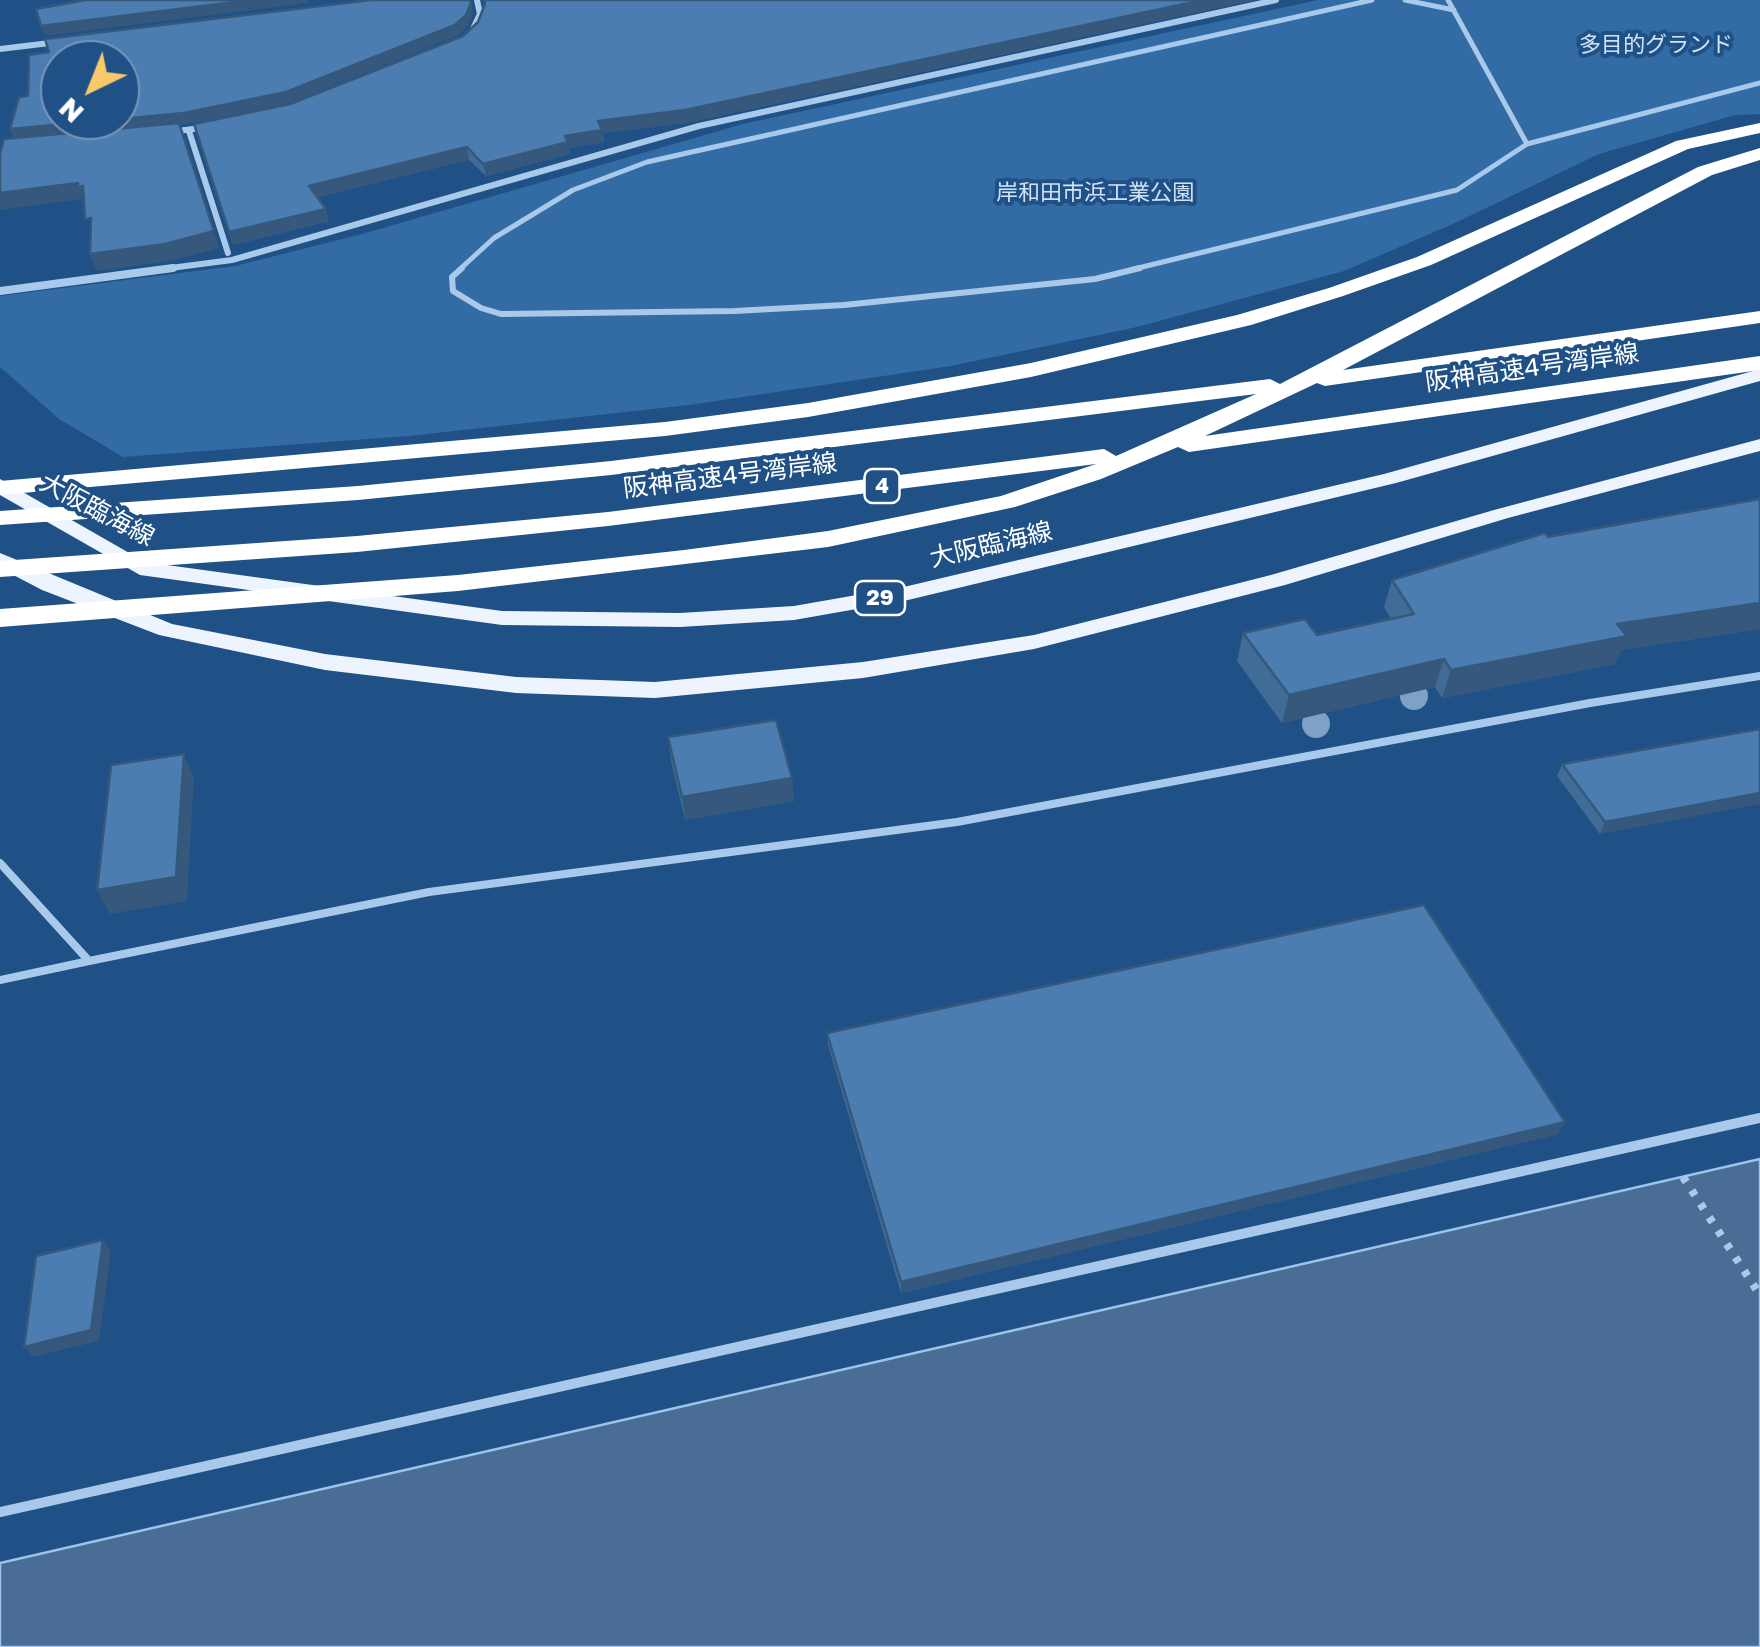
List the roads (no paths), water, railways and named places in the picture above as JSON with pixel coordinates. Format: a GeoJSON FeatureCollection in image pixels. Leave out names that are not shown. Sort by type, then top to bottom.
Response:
{"type":"FeatureCollection","features":[{"type":"Feature","properties":{"kind":"highway"},"geometry":{"type":"LineString","coordinates":[[0,486],[666,429],[808,410],[1032,370],[1243,320],[1336,292],[1424,261],[1630,165],[1682,145],[1760,128]]}},
{"type":"Feature","properties":{"kind":"highway","name":"4"},"geometry":{"type":"LineString","coordinates":[[0,618],[458,583],[720,553],[928,521],[1094,474],[1208,426],[1322,372],[1678,184],[1760,154]]}},
{"type":"Feature","properties":{"kind":"highway","name":"阪神高速4号湾岸線"},"geometry":{"type":"LineString","coordinates":[[0,518],[358,493],[787,449],[1136,406],[1760,316]]}},
{"type":"Feature","properties":{"kind":"highway","name":"阪神高速4号湾岸線"},"geometry":{"type":"LineString","coordinates":[[0,569],[358,544],[608,518],[1204,442],[1760,363]]}},
{"type":"Feature","properties":{"kind":"main road","name":"大阪臨海線"},"geometry":{"type":"LineString","coordinates":[[0,486],[140,568],[502,618],[737,617],[794,613],[908,592],[1104,547],[1389,479],[1760,375]]}},
{"type":"Feature","properties":{"kind":"main road"},"geometry":{"type":"LineString","coordinates":[[0,560],[166,630],[307,658],[516,685],[655,690],[863,670],[1034,642],[1277,580],[1501,514],[1760,446]]}},
{"type":"Feature","properties":{"kind":"street"},"geometry":{"type":"LineString","coordinates":[[461,42],[474,30],[480,14],[477,0]]}},
{"type":"Feature","properties":{"kind":"street"},"geometry":{"type":"LineString","coordinates":[[0,291],[232,260],[699,126],[1276,0]]}},
{"type":"Feature","properties":{"kind":"street"},"geometry":{"type":"LineString","coordinates":[[0,49],[40,44]]}},
{"type":"Feature","properties":{"kind":"street"},"geometry":{"type":"LineString","coordinates":[[151,134],[220,125]]}},
{"type":"Feature","properties":{"kind":"street"},"geometry":{"type":"LineString","coordinates":[[188,130],[228,253]]}},
{"type":"Feature","properties":{"kind":"lane"},"geometry":{"type":"LineString","coordinates":[[1372,0],[646,162],[572,190],[494,238],[452,277],[453,291],[481,308],[501,314],[736,311],[844,305],[1096,279],[1457,190],[1526,144],[1760,83]]}},
{"type":"Feature","properties":{"kind":"lane"},"geometry":{"type":"LineString","coordinates":[[1405,0],[1454,10]]}},
{"type":"Feature","properties":{"kind":"lane"},"geometry":{"type":"LineString","coordinates":[[1448,0],[1526,144]]}},
{"type":"Feature","properties":{"kind":"lane"},"geometry":{"type":"LineString","coordinates":[[0,980],[429,892],[957,822],[1590,703],[1760,676]]}},
{"type":"Feature","properties":{"kind":"lane"},"geometry":{"type":"LineString","coordinates":[[0,863],[89,962]]}},
{"type":"Feature","properties":{"kind":"lane"},"geometry":{"type":"LineString","coordinates":[[0,1512],[1760,1118]]}},
{"type":"Feature","properties":{"kind":"park label","name":"多目的グランド"},"geometry":{"type":"Point","coordinates":[1656,45]}},
{"type":"Feature","properties":{"kind":"park label","name":"岸和田市浜工業公園"},"geometry":{"type":"Point","coordinates":[1095,193]}}]}
